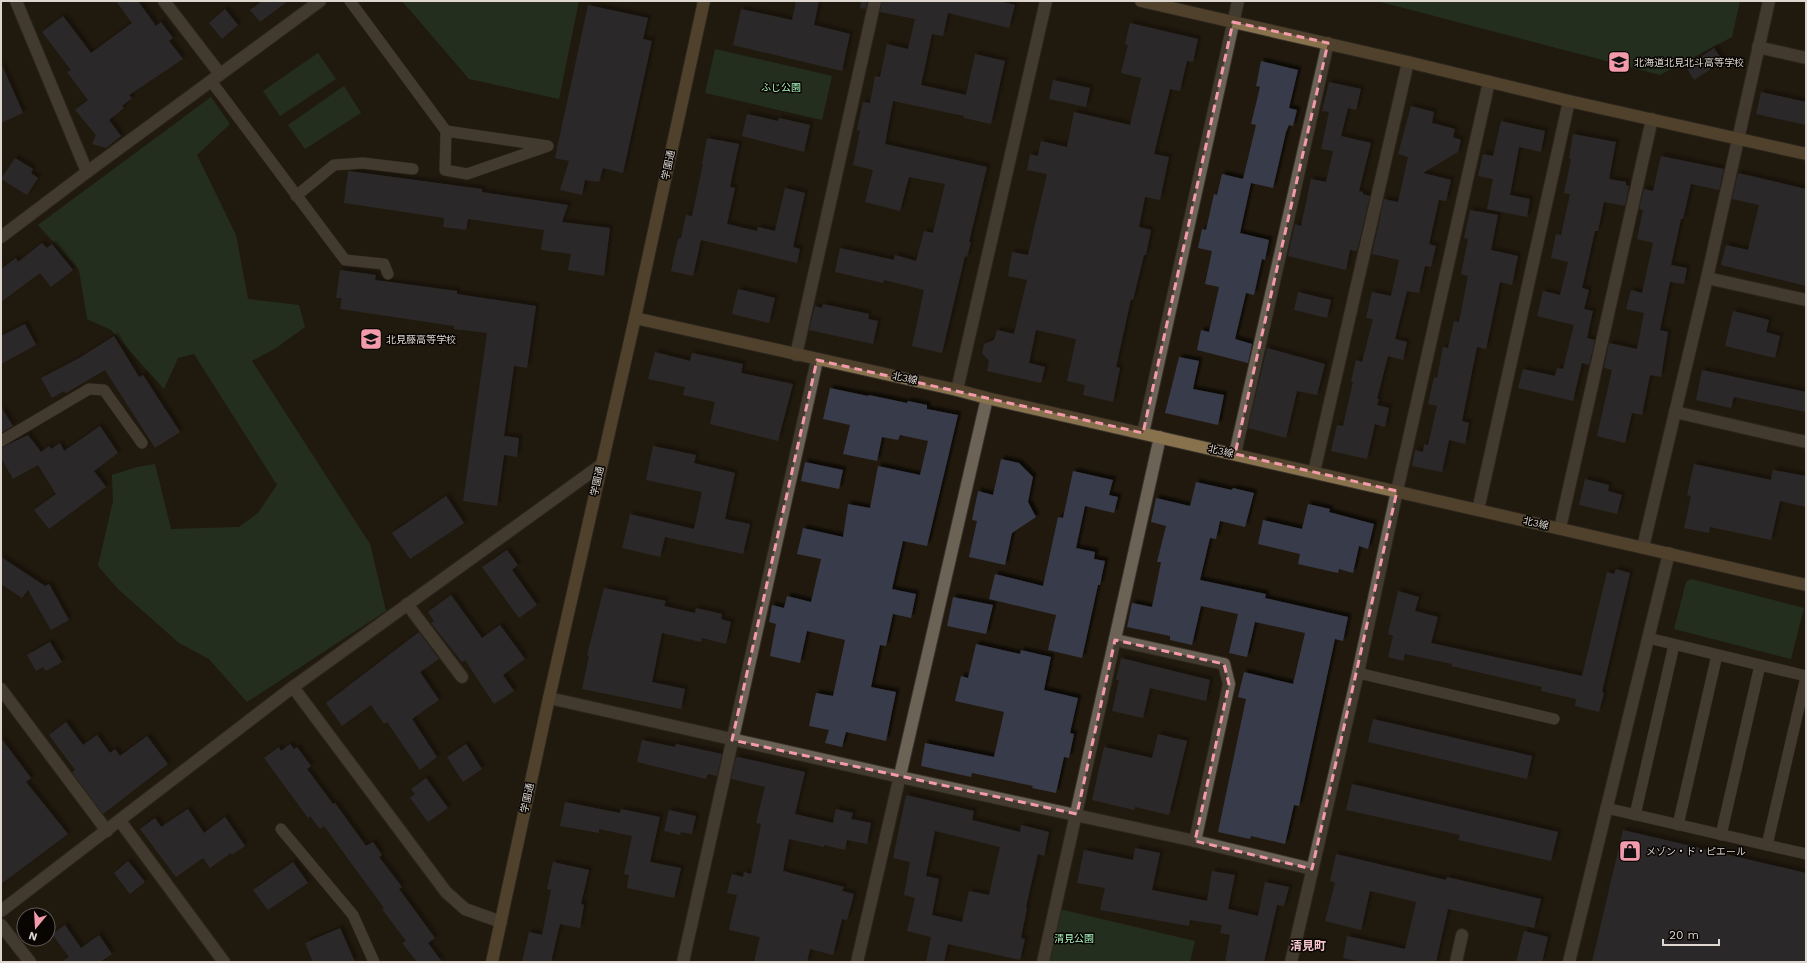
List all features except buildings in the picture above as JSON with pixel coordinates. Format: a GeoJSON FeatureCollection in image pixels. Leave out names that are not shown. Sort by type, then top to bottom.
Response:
{"type":"FeatureCollection","features":[{"type":"Feature","properties":{"kind":"street"},"geometry":{"type":"LineString","coordinates":[[16,1],[87,172]]}},
{"type":"Feature","properties":{"kind":"street"},"geometry":{"type":"LineString","coordinates":[[164,1],[216,77]]}},
{"type":"Feature","properties":{"kind":"street"},"geometry":{"type":"LineString","coordinates":[[1,237],[320,1]]}},
{"type":"Feature","properties":{"kind":"street","name":"学園通"},"geometry":{"type":"LineString","coordinates":[[492,962],[549,698],[635,318],[704,1]]}},
{"type":"Feature","properties":{"kind":"street"},"geometry":{"type":"LineString","coordinates":[[796,355],[875,1]]}},
{"type":"Feature","properties":{"kind":"street"},"geometry":{"type":"LineString","coordinates":[[957,390],[1046,1]]}},
{"type":"Feature","properties":{"kind":"street"},"geometry":{"type":"LineString","coordinates":[[1141,1],[1408,62],[1569,101],[1806,154]]}},
{"type":"Feature","properties":{"kind":"street"},"geometry":{"type":"LineString","coordinates":[[1143,433],[1238,1]]}},
{"type":"Feature","properties":{"kind":"street"},"geometry":{"type":"LineString","coordinates":[[1643,547],[1707,278],[1737,138],[1769,1]]}},
{"type":"Feature","properties":{"kind":"street"},"geometry":{"type":"LineString","coordinates":[[1235,454],[1328,44]]}},
{"type":"Feature","properties":{"kind":"street"},"geometry":{"type":"LineString","coordinates":[[1758,47],[1806,58]]}},
{"type":"Feature","properties":{"kind":"street"},"geometry":{"type":"LineString","coordinates":[[1314,472],[1408,62]]}},
{"type":"Feature","properties":{"kind":"street"},"geometry":{"type":"LineString","coordinates":[[1291,962],[1358,673],[1397,491],[1489,82]]}},
{"type":"Feature","properties":{"kind":"street"},"geometry":{"type":"LineString","coordinates":[[1478,510],[1569,101]]}},
{"type":"Feature","properties":{"kind":"street"},"geometry":{"type":"LineString","coordinates":[[1560,528],[1652,119]]}},
{"type":"Feature","properties":{"kind":"street"},"geometry":{"type":"LineString","coordinates":[[1707,278],[1806,300]]}},
{"type":"Feature","properties":{"kind":"street","name":"北3線"},"geometry":{"type":"LineString","coordinates":[[635,318],[817,360],[957,390],[1806,585]]}},
{"type":"Feature","properties":{"kind":"street"},"geometry":{"type":"LineString","coordinates":[[682,962],[817,360]]}},
{"type":"Feature","properties":{"kind":"street"},"geometry":{"type":"LineString","coordinates":[[857,962],[987,398]]}},
{"type":"Feature","properties":{"kind":"street"},"geometry":{"type":"LineString","coordinates":[[1675,412],[1806,442]]}},
{"type":"Feature","properties":{"kind":"street"},"geometry":{"type":"LineString","coordinates":[[1043,962],[1116,640],[1160,437]]}},
{"type":"Feature","properties":{"kind":"street"},"geometry":{"type":"LineString","coordinates":[[1,911],[293,687],[601,465]]}},
{"type":"Feature","properties":{"kind":"street"},"geometry":{"type":"LineString","coordinates":[[1569,962],[1668,553]]}},
{"type":"Feature","properties":{"kind":"street"},"geometry":{"type":"LineString","coordinates":[[407,604],[462,677]]}},
{"type":"Feature","properties":{"kind":"street"},"geometry":{"type":"LineString","coordinates":[[1116,640],[1224,664],[1229,684],[1195,840]]}},
{"type":"Feature","properties":{"kind":"street"},"geometry":{"type":"LineString","coordinates":[[293,687],[446,892],[465,909],[501,922]]}},
{"type":"Feature","properties":{"kind":"street"},"geometry":{"type":"LineString","coordinates":[[1,690],[107,831]]}},
{"type":"Feature","properties":{"kind":"street"},"geometry":{"type":"LineString","coordinates":[[549,698],[900,777],[1195,840],[1312,869]]}},
{"type":"Feature","properties":{"kind":"street"},"geometry":{"type":"LineString","coordinates":[[120,821],[224,962]]}},
{"type":"Feature","properties":{"kind":"street"},"geometry":{"type":"LineString","coordinates":[[1,925],[30,962]]}},
{"type":"Feature","properties":{"kind":"street"},"geometry":{"type":"LineString","coordinates":[[1456,962],[1462,935]]}},
{"type":"Feature","properties":{"kind":"lane"},"geometry":{"type":"LineString","coordinates":[[350,1],[446,131],[445,170],[467,174],[548,146],[446,131]]}},
{"type":"Feature","properties":{"kind":"lane"},"geometry":{"type":"LineString","coordinates":[[216,77],[296,196],[344,260],[384,264],[388,274]]}},
{"type":"Feature","properties":{"kind":"lane"},"geometry":{"type":"LineString","coordinates":[[296,196],[334,165],[363,162],[413,169]]}},
{"type":"Feature","properties":{"kind":"lane"},"geometry":{"type":"LineString","coordinates":[[1,441],[89,389],[104,390],[142,443]]}},
{"type":"Feature","properties":{"kind":"lane"},"geometry":{"type":"LineString","coordinates":[[1648,638],[1806,677],[1767,845]]}},
{"type":"Feature","properties":{"kind":"lane"},"geometry":{"type":"LineString","coordinates":[[1635,814],[1674,645]]}},
{"type":"Feature","properties":{"kind":"lane"},"geometry":{"type":"LineString","coordinates":[[1678,825],[1717,655]]}},
{"type":"Feature","properties":{"kind":"lane"},"geometry":{"type":"LineString","coordinates":[[1721,835],[1760,665]]}},
{"type":"Feature","properties":{"kind":"lane"},"geometry":{"type":"LineString","coordinates":[[1358,673],[1554,719]]}},
{"type":"Feature","properties":{"kind":"lane"},"geometry":{"type":"LineString","coordinates":[[1606,808],[1806,854]]}},
{"type":"Feature","properties":{"kind":"lane"},"geometry":{"type":"LineString","coordinates":[[281,829],[353,915],[374,962]]}},
{"type":"Feature","properties":{"kind":"highlighted area"},"geometry":{"type":"Polygon","coordinates":[[[1233,22],[1328,43],[1235,454],[1397,491],[1312,869],[1195,841],[1229,684],[1224,664],[1115,640],[1077,814],[732,740],[817,360],[1143,433],[1233,22]]]}},
{"type":"Feature","properties":{"kind":"green space"},"geometry":{"type":"Polygon","coordinates":[[[402,1],[579,1],[559,99],[469,79],[402,1]]]}},
{"type":"Feature","properties":{"kind":"green space"},"geometry":{"type":"Polygon","coordinates":[[[1377,1],[1740,1],[1732,37],[1660,75],[1377,1]]]}},
{"type":"Feature","properties":{"kind":"green space","name":"ふじ公園"},"geometry":{"type":"Polygon","coordinates":[[[715,49],[832,76],[822,120],[705,93],[715,49]]]}},
{"type":"Feature","properties":{"kind":"green space"},"geometry":{"type":"Polygon","coordinates":[[[318,53],[336,79],[280,116],[263,91],[318,53]]]}},
{"type":"Feature","properties":{"kind":"green space"},"geometry":{"type":"Polygon","coordinates":[[[344,86],[361,113],[305,149],[288,125],[344,86]]]}},
{"type":"Feature","properties":{"kind":"green space"},"geometry":{"type":"Polygon","coordinates":[[[211,97],[230,124],[197,155],[236,235],[248,299],[299,305],[305,327],[276,348],[252,361],[370,544],[386,611],[247,702],[209,659],[179,643],[118,589],[98,566],[113,501],[112,475],[137,467],[155,464],[171,529],[239,527],[258,513],[277,485],[194,354],[178,358],[164,389],[111,330],[87,319],[79,270],[38,225],[211,97]]]}},
{"type":"Feature","properties":{"kind":"green space"},"geometry":{"type":"Polygon","coordinates":[[[1691,579],[1804,608],[1791,659],[1674,629],[1686,582],[1691,579]]]}},
{"type":"Feature","properties":{"kind":"green space","name":"清見公園"},"geometry":{"type":"Polygon","coordinates":[[[1055,908],[1195,941],[1190,962],[1043,962],[1055,908]]]}},
{"type":"Feature","properties":{"kind":"place","name":"北海道北見北斗高等学校"},"geometry":{"type":"Point","coordinates":[1619,62]}},
{"type":"Feature","properties":{"kind":"place","name":"北見藤高等学校"},"geometry":{"type":"Point","coordinates":[371,339]}},
{"type":"Feature","properties":{"kind":"place","name":"メゾン・ド・ピエール"},"geometry":{"type":"Point","coordinates":[1630,851]}},
{"type":"Feature","properties":{"kind":"district","name":"清見町"},"geometry":{"type":"Point","coordinates":[1308,946]}}]}
